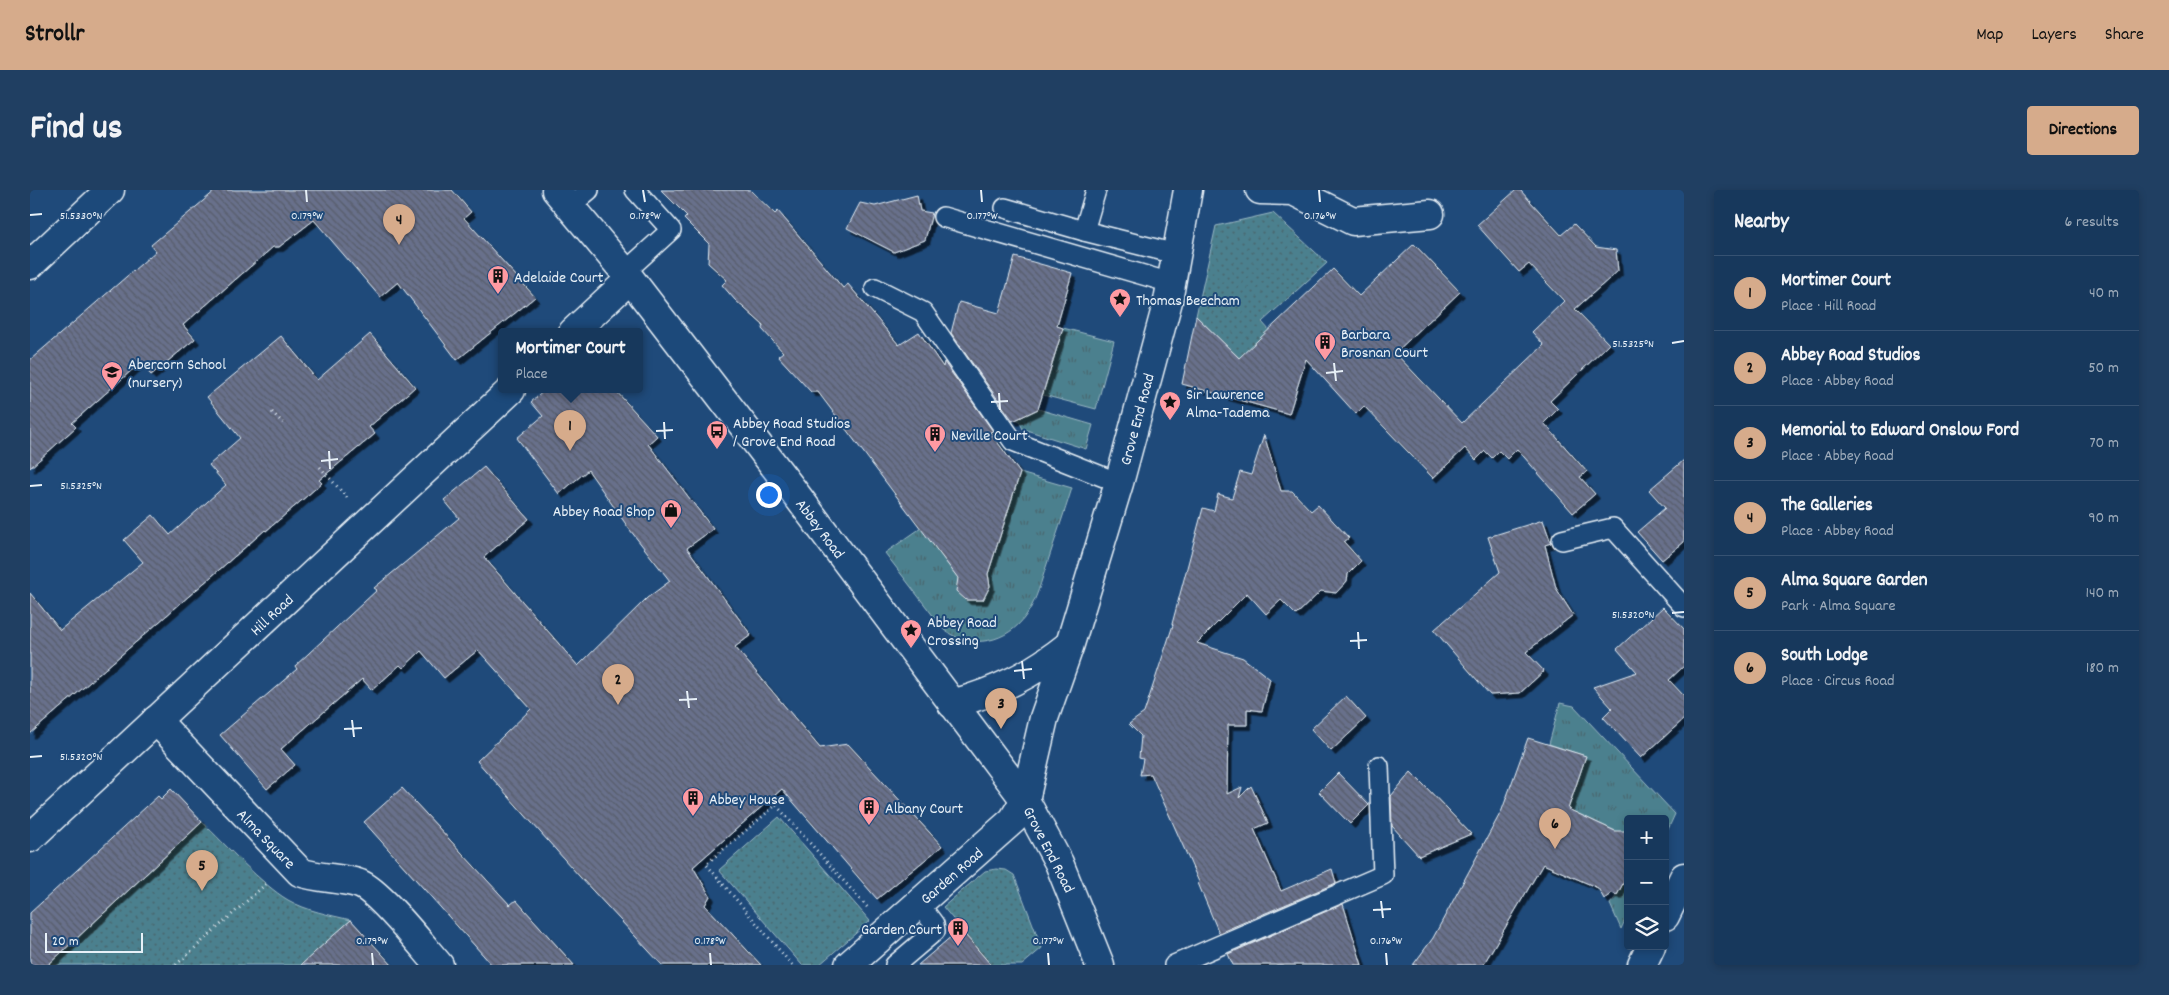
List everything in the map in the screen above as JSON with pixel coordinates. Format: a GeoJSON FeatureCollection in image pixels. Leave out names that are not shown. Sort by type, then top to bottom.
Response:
{"type":"FeatureCollection","features":[{"type":"Feature","properties":{"kind":"street"},"geometry":{"type":"LineString","coordinates":[[30,265],[110,190]]}},
{"type":"Feature","properties":{"kind":"street","name":"Grove End Road"},"geometry":{"type":"LineString","coordinates":[[1100,965],[1059,863],[1025,800],[1044,718],[1070,644],[1119,484],[1171,283],[1188,190]]}},
{"type":"Feature","properties":{"kind":"street"},"geometry":{"type":"LineString","coordinates":[[1260,190],[1293,191],[1353,221],[1430,214]]}},
{"type":"Feature","properties":{"kind":"street","name":"Abbey Road"},"geometry":{"type":"LineString","coordinates":[[572,195],[628,275],[789,485],[1025,800]]}},
{"type":"Feature","properties":{"kind":"street"},"geometry":{"type":"LineString","coordinates":[[577,328],[628,275]]}},
{"type":"Feature","properties":{"kind":"street","name":"Hill Road"},"geometry":{"type":"LineString","coordinates":[[30,838],[508,393]]}},
{"type":"Feature","properties":{"kind":"street"},"geometry":{"type":"LineString","coordinates":[[952,704],[993,691],[1022,678],[1070,644]]}},
{"type":"Feature","properties":{"kind":"street","name":"Alma Square"},"geometry":{"type":"LineString","coordinates":[[156,720],[289,863],[300,872],[344,880],[362,885],[370,890],[377,895],[439,965]]}},
{"type":"Feature","properties":{"kind":"street","name":"Garden Road"},"geometry":{"type":"LineString","coordinates":[[849,965],[1013,820],[1025,800]]}},
{"type":"Feature","properties":{"kind":"street"},"geometry":{"type":"LineString","coordinates":[[1669,908],[1684,878]]}},
{"type":"Feature","properties":{"kind":"street"},"geometry":{"type":"LineString","coordinates":[[1642,965],[1649,950]]}},
{"type":"Feature","properties":{"kind":"lane"},"geometry":{"type":"LineString","coordinates":[[628,275],[670,230],[635,190]]}},
{"type":"Feature","properties":{"kind":"lane"},"geometry":{"type":"LineString","coordinates":[[1084,232],[1096,190]]}},
{"type":"Feature","properties":{"kind":"lane"},"geometry":{"type":"LineString","coordinates":[[1005,208],[1084,232],[1176,254]]}},
{"type":"Feature","properties":{"kind":"lane"},"geometry":{"type":"LineString","coordinates":[[943,217],[1171,283]]}},
{"type":"Feature","properties":{"kind":"lane"},"geometry":{"type":"LineString","coordinates":[[875,288],[923,312],[1013,441],[1119,484]]}},
{"type":"Feature","properties":{"kind":"lane"},"geometry":{"type":"LineString","coordinates":[[1562,540],[1612,528],[1684,607]]}},
{"type":"Feature","properties":{"kind":"lane"},"geometry":{"type":"LineString","coordinates":[[1174,965],[1383,875],[1379,766]]}},
{"type":"Feature","properties":{"kind":"lane"},"geometry":{"type":"LineString","coordinates":[[895,965],[934,931],[934,924],[919,904]]}},
{"type":"Feature","properties":{"kind":"path"},"geometry":{"type":"LineString","coordinates":[[272,412],[283,423]]}},
{"type":"Feature","properties":{"kind":"path"},"geometry":{"type":"LineString","coordinates":[[320,467],[368,523]]}},
{"type":"Feature","properties":{"kind":"path"},"geometry":{"type":"LineString","coordinates":[[792,965],[706,864],[776,805],[888,930]]}},
{"type":"Feature","properties":{"kind":"path"},"geometry":{"type":"LineString","coordinates":[[176,965],[267,884]]}},
{"type":"Feature","properties":{"kind":"green space"},"geometry":{"type":"Polygon","coordinates":[[[1273,213],[1327,263],[1262,322],[1301,366],[1271,388],[1196,316],[1216,226],[1273,213]]]}},
{"type":"Feature","properties":{"kind":"green space"},"geometry":{"type":"Polygon","coordinates":[[[1063,328],[1114,341],[1096,409],[1043,395],[1063,328]]]}},
{"type":"Feature","properties":{"kind":"green space"},"geometry":{"type":"Polygon","coordinates":[[[1038,409],[1093,425],[1086,449],[1023,429],[1018,419],[1038,409]]]}},
{"type":"Feature","properties":{"kind":"green space"},"geometry":{"type":"Polygon","coordinates":[[[1020,473],[1072,488],[1036,596],[1027,614],[1010,632],[1000,637],[977,641],[966,640],[944,630],[885,553],[921,528],[958,578],[957,591],[982,600],[990,586],[988,574],[1020,473]]]}},
{"type":"Feature","properties":{"kind":"green space"},"geometry":{"type":"Polygon","coordinates":[[[1560,703],[1574,706],[1675,814],[1669,827],[1669,815],[1624,815],[1624,833],[1622,834],[1568,809],[1585,756],[1549,744],[1560,703]]]}},
{"type":"Feature","properties":{"kind":"green space"},"geometry":{"type":"Polygon","coordinates":[[[779,817],[870,921],[819,965],[802,965],[719,870],[779,817]]]}},
{"type":"Feature","properties":{"kind":"green space"},"geometry":{"type":"Polygon","coordinates":[[[202,822],[255,874],[288,900],[311,910],[351,920],[301,965],[47,965],[202,822]]]}},
{"type":"Feature","properties":{"kind":"green space"},"geometry":{"type":"Polygon","coordinates":[[[1006,870],[1014,875],[1042,948],[1022,965],[991,965],[943,907],[985,871],[1006,870]]]}},
{"type":"Feature","properties":{"kind":"green space"},"geometry":{"type":"Polygon","coordinates":[[[1624,882],[1624,923],[1621,929],[1610,904],[1624,882]]]}},
{"type":"Feature","properties":{"kind":"building"},"geometry":{"type":"Polygon","coordinates":[[[216,190],[452,190],[471,212],[464,218],[535,297],[457,360],[398,282],[380,297],[314,220],[279,247],[273,247],[183,325],[195,339],[151,375],[140,363],[72,423],[76,427],[30,468],[30,360],[156,251],[151,245],[216,190]]]}},
{"type":"Feature","properties":{"kind":"building"},"geometry":{"type":"Polygon","coordinates":[[[661,190],[750,190],[775,214],[778,211],[843,288],[848,284],[899,345],[919,332],[943,367],[944,362],[993,431],[990,432],[1020,473],[988,574],[990,586],[983,600],[966,600],[956,591],[958,578],[818,392],[811,392],[778,356],[783,352],[762,329],[763,325],[735,300],[722,285],[727,280],[708,263],[709,244],[684,219],[687,216],[661,190]]]}},
{"type":"Feature","properties":{"kind":"building"},"geometry":{"type":"Polygon","coordinates":[[[1516,190],[1520,190],[1561,235],[1574,224],[1596,247],[1616,250],[1618,271],[1575,309],[1609,344],[1550,401],[1558,409],[1544,423],[1587,472],[1580,477],[1595,494],[1573,513],[1517,449],[1507,459],[1499,451],[1492,458],[1485,451],[1476,460],[1465,448],[1433,478],[1364,406],[1356,414],[1306,359],[1289,414],[1182,384],[1196,316],[1239,358],[1333,269],[1359,296],[1414,244],[1460,292],[1395,353],[1462,423],[1544,345],[1532,332],[1564,301],[1529,264],[1519,272],[1477,225],[1516,190]]]}},
{"type":"Feature","properties":{"kind":"building"},"geometry":{"type":"Polygon","coordinates":[[[917,195],[920,211],[932,213],[925,240],[894,252],[847,228],[860,203],[875,206],[917,195]]]}},
{"type":"Feature","properties":{"kind":"building","name":"Neville Court"},"geometry":{"type":"Polygon","coordinates":[[[1015,257],[1072,273],[1057,326],[1063,328],[1038,409],[1013,421],[951,333],[959,302],[999,313],[1015,257]]]}},
{"type":"Feature","properties":{"kind":"building"},"geometry":{"type":"Polygon","coordinates":[[[370,334],[415,387],[369,427],[375,434],[319,480],[322,483],[265,530],[30,734],[30,593],[60,630],[143,562],[124,540],[153,515],[170,535],[226,485],[209,465],[240,438],[207,397],[281,336],[317,380],[370,334]]]}},
{"type":"Feature","properties":{"kind":"building"},"geometry":{"type":"Polygon","coordinates":[[[542,393],[618,393],[657,436],[648,444],[713,529],[687,548],[751,635],[735,647],[820,748],[848,744],[942,846],[877,899],[782,789],[693,867],[710,896],[705,905],[761,965],[662,965],[580,877],[477,761],[531,709],[478,650],[444,678],[421,651],[403,668],[400,665],[372,690],[362,679],[281,749],[295,765],[267,789],[220,735],[297,669],[295,666],[377,590],[374,588],[459,518],[444,500],[484,467],[529,519],[484,557],[578,666],[647,598],[670,581],[630,530],[588,470],[559,494],[517,438],[543,416],[531,402],[542,393]]]}},
{"type":"Feature","properties":{"kind":"building"},"geometry":{"type":"Polygon","coordinates":[[[1264,435],[1281,491],[1292,491],[1311,511],[1318,505],[1349,538],[1344,542],[1361,561],[1348,574],[1347,581],[1336,593],[1321,591],[1296,615],[1281,600],[1266,614],[1247,593],[1197,643],[1243,658],[1270,679],[1262,711],[1247,709],[1247,725],[1228,725],[1227,794],[1242,787],[1239,798],[1251,786],[1268,823],[1254,829],[1281,891],[1332,869],[1336,883],[1219,933],[1199,882],[1151,774],[1140,775],[1143,759],[1139,758],[1141,736],[1129,724],[1144,713],[1173,625],[1203,508],[1214,511],[1218,494],[1232,498],[1240,472],[1251,475],[1264,435]]]}},
{"type":"Feature","properties":{"kind":"building"},"geometry":{"type":"Polygon","coordinates":[[[1684,460],[1684,542],[1662,560],[1637,532],[1665,508],[1649,490],[1684,460]]]}},
{"type":"Feature","properties":{"kind":"building"},"geometry":{"type":"Polygon","coordinates":[[[1543,520],[1551,543],[1545,545],[1556,588],[1573,615],[1526,652],[1544,671],[1520,693],[1490,695],[1434,630],[1500,572],[1488,537],[1543,520]]]}},
{"type":"Feature","properties":{"kind":"building"},"geometry":{"type":"Polygon","coordinates":[[[1663,607],[1684,629],[1684,666],[1669,680],[1684,696],[1684,719],[1641,758],[1603,717],[1612,708],[1593,687],[1637,672],[1617,649],[1663,607]]]}},
{"type":"Feature","properties":{"kind":"building"},"geometry":{"type":"Polygon","coordinates":[[[1346,696],[1366,718],[1331,751],[1311,729],[1346,696]]]}},
{"type":"Feature","properties":{"kind":"building"},"geometry":{"type":"Polygon","coordinates":[[[1528,738],[1586,756],[1568,809],[1615,831],[1624,831],[1624,882],[1617,895],[1612,893],[1604,899],[1598,888],[1543,864],[1483,965],[1413,965],[1433,938],[1502,810],[1528,738]]]}},
{"type":"Feature","properties":{"kind":"building"},"geometry":{"type":"Polygon","coordinates":[[[1411,772],[1471,834],[1419,856],[1392,826],[1391,796],[1411,772]]]}},
{"type":"Feature","properties":{"kind":"building"},"geometry":{"type":"Polygon","coordinates":[[[1338,773],[1369,805],[1350,824],[1319,792],[1338,773]]]}},
{"type":"Feature","properties":{"kind":"building"},"geometry":{"type":"Polygon","coordinates":[[[402,788],[510,905],[516,900],[574,965],[492,965],[364,822],[402,788]]]}},
{"type":"Feature","properties":{"kind":"building"},"geometry":{"type":"Polygon","coordinates":[[[171,789],[202,822],[48,965],[30,965],[30,913],[158,796],[161,799],[171,789]]]}},
{"type":"Feature","properties":{"kind":"building"},"geometry":{"type":"Polygon","coordinates":[[[1343,904],[1362,965],[1233,965],[1228,954],[1343,904]]]}},
{"type":"Feature","properties":{"kind":"building"},"geometry":{"type":"Polygon","coordinates":[[[351,920],[392,965],[301,965],[326,942],[351,920]]]}},
{"type":"Feature","properties":{"kind":"building","name":"Garden Court"},"geometry":{"type":"Polygon","coordinates":[[[960,929],[991,965],[918,965],[960,929]]]}},
{"type":"Feature","properties":{"kind":"place","name":"The Galleries"},"geometry":{"type":"Point","coordinates":[399,245]}},
{"type":"Feature","properties":{"kind":"place","name":"Adelaide Court"},"geometry":{"type":"Point","coordinates":[498,295]}},
{"type":"Feature","properties":{"kind":"place","name":"Thomas Beecham"},"geometry":{"type":"Point","coordinates":[1120,318]}},
{"type":"Feature","properties":{"kind":"place","name":"Barbara Brosnan Court"},"geometry":{"type":"Point","coordinates":[1325,361]}},
{"type":"Feature","properties":{"kind":"place","name":"Abercorn School (nursery)"},"geometry":{"type":"Point","coordinates":[112,391]}},
{"type":"Feature","properties":{"kind":"place","name":"Sir Lawrence Alma-Tadema"},"geometry":{"type":"Point","coordinates":[1170,421]}},
{"type":"Feature","properties":{"kind":"place","name":"Abbey Road Studios / Grove End Road"},"geometry":{"type":"Point","coordinates":[717,450]}},
{"type":"Feature","properties":{"kind":"place","name":"Mortimer Court"},"geometry":{"type":"Point","coordinates":[570,451]}},
{"type":"Feature","properties":{"kind":"place","name":"Neville Court"},"geometry":{"type":"Point","coordinates":[935,453]}},
{"type":"Feature","properties":{"kind":"place","name":"Abbey Road Shop"},"geometry":{"type":"Point","coordinates":[671,529]}},
{"type":"Feature","properties":{"kind":"place","name":"Abbey Road Crossing"},"geometry":{"type":"Point","coordinates":[911,649]}},
{"type":"Feature","properties":{"kind":"place","name":"Abbey Road Studios"},"geometry":{"type":"Point","coordinates":[618,705]}},
{"type":"Feature","properties":{"kind":"place","name":"Memorial to Edward Onslow Ford"},"geometry":{"type":"Point","coordinates":[1001,729]}},
{"type":"Feature","properties":{"kind":"place","name":"Abbey House"},"geometry":{"type":"Point","coordinates":[693,817]}},
{"type":"Feature","properties":{"kind":"place","name":"Albany Court"},"geometry":{"type":"Point","coordinates":[869,826]}},
{"type":"Feature","properties":{"kind":"place","name":"South Lodge"},"geometry":{"type":"Point","coordinates":[1555,849]}},
{"type":"Feature","properties":{"kind":"place","name":"Alma Square Garden"},"geometry":{"type":"Point","coordinates":[202,891]}},
{"type":"Feature","properties":{"kind":"place","name":"Garden Court"},"geometry":{"type":"Point","coordinates":[958,947]}}]}
